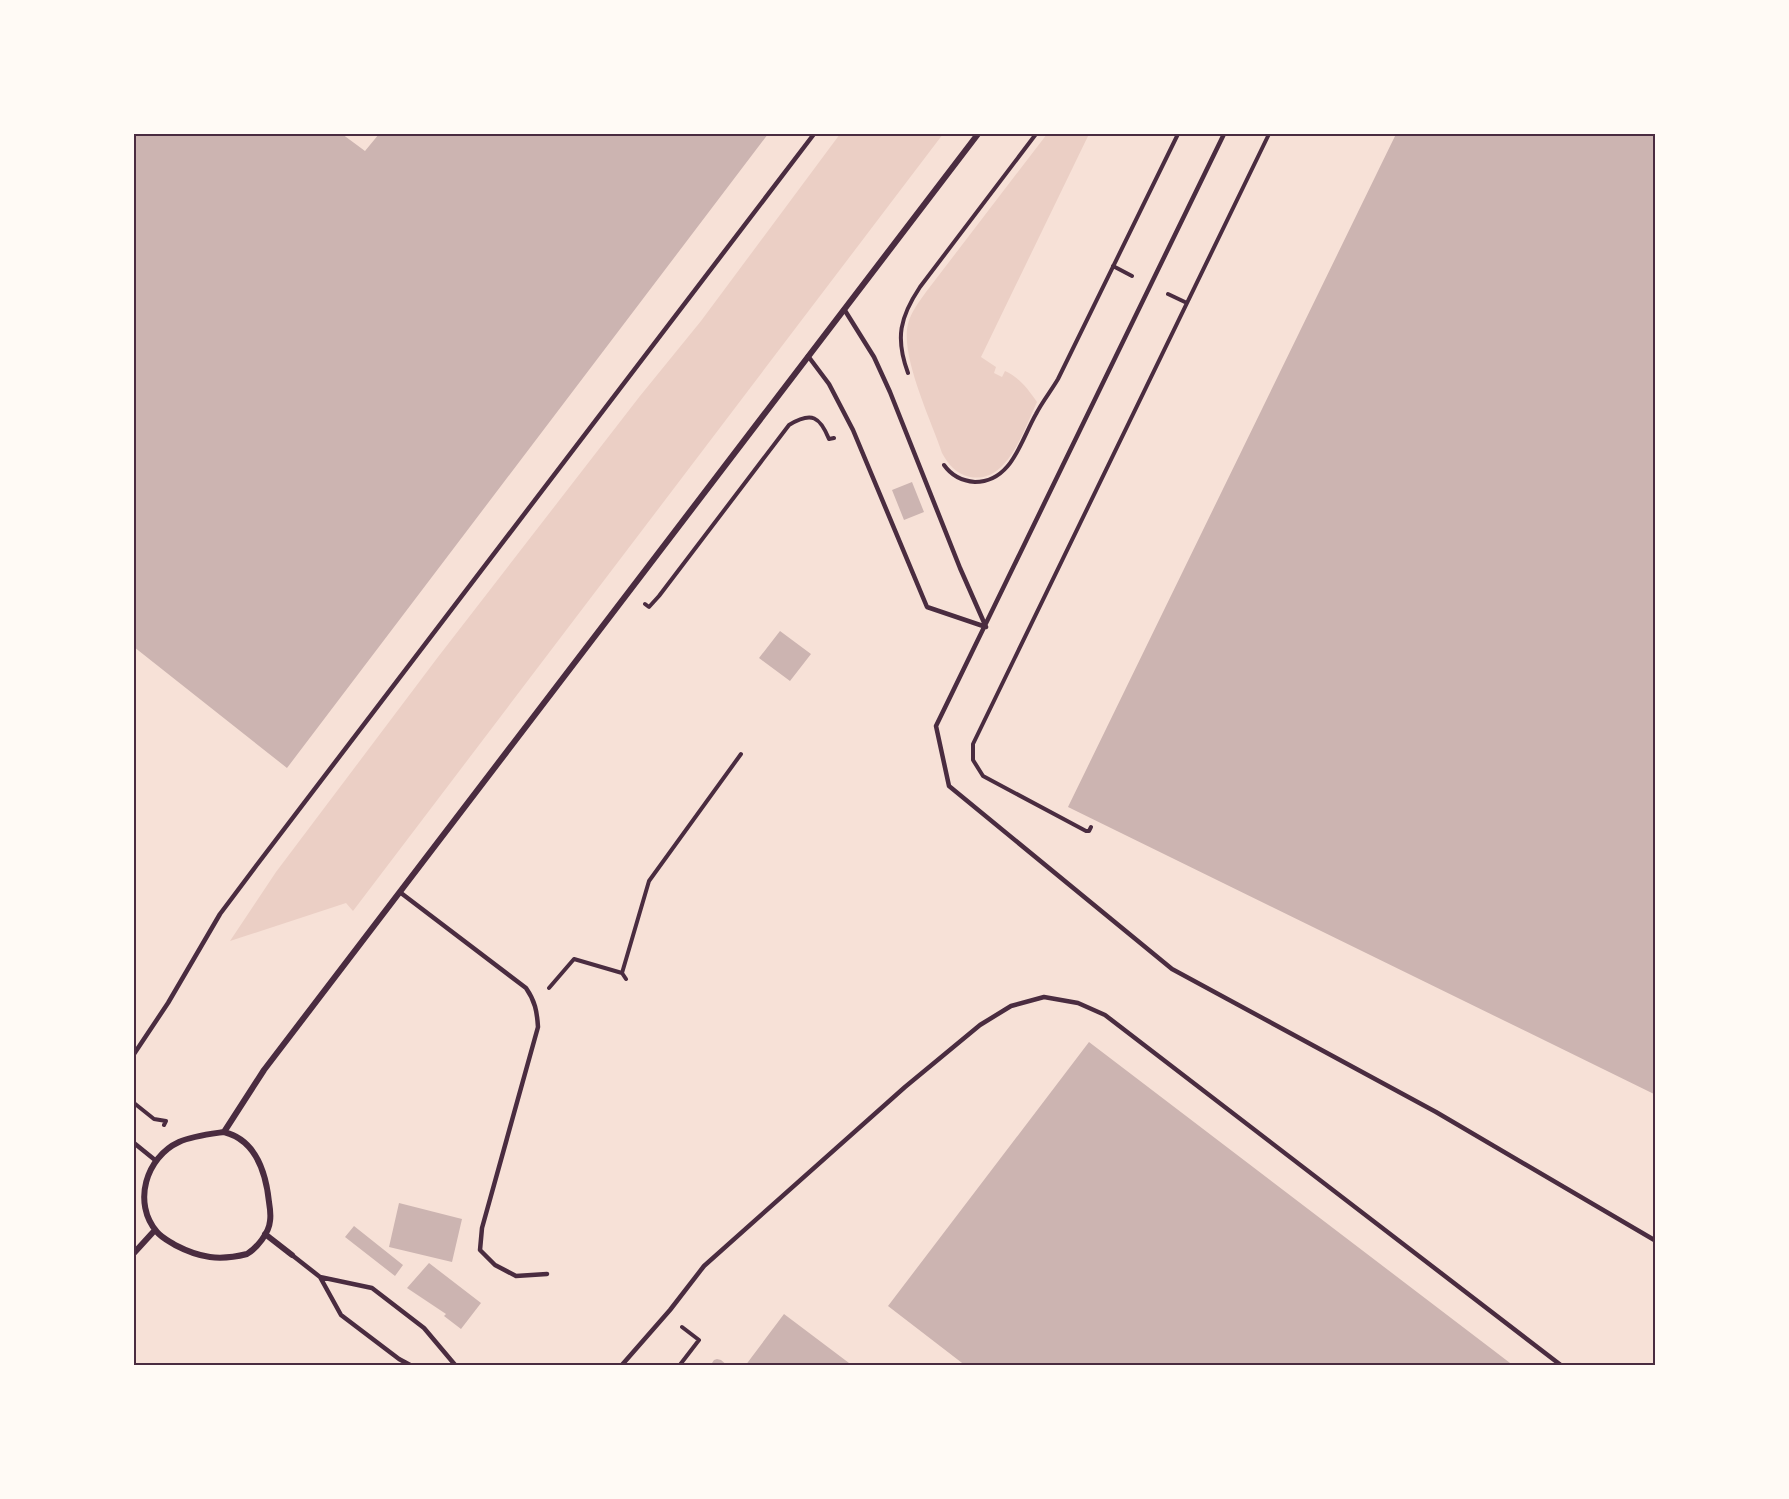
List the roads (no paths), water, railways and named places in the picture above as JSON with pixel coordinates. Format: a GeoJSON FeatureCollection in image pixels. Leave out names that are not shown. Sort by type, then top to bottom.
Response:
{"type":"FeatureCollection","features":[{"type":"Feature","properties":{"kind":"street"},"geometry":{"type":"LineString","coordinates":[[224,1132],[257,1080],[978,134]]}},
{"type":"Feature","properties":{"kind":"street"},"geometry":{"type":"LineString","coordinates":[[224,1132],[232,1134],[247,1144],[254,1151],[267,1182],[270,1214],[270,1222],[253,1250],[247,1254],[212,1258],[200,1256],[164,1239],[155,1230],[147,1210],[145,1196],[147,1176],[155,1160],[180,1141],[224,1132]]}},
{"type":"Feature","properties":{"kind":"street"},"geometry":{"type":"LineString","coordinates":[[134,1253],[155,1230]]}},
{"type":"Feature","properties":{"kind":"street"},"geometry":{"type":"LineString","coordinates":[[264,1234],[292,1255]]}},
{"type":"Feature","properties":{"kind":"lane"},"geometry":{"type":"LineString","coordinates":[[134,1054],[168,1003],[211,928],[250,874],[814,134]]}},
{"type":"Feature","properties":{"kind":"lane"},"geometry":{"type":"LineString","coordinates":[[1224,134],[936,726],[949,786],[1172,969],[1436,1112],[1656,1241]]}},
{"type":"Feature","properties":{"kind":"lane"},"geometry":{"type":"LineString","coordinates":[[844,309],[874,357],[890,392],[986,627]]}},
{"type":"Feature","properties":{"kind":"lane"},"geometry":{"type":"LineString","coordinates":[[808,356],[829,384],[853,430],[927,607],[986,627]]}},
{"type":"Feature","properties":{"kind":"lane"},"geometry":{"type":"LineString","coordinates":[[401,893],[526,988],[534,999],[538,1027],[483,1228],[480,1250],[495,1264],[516,1276],[546,1274]]}},
{"type":"Feature","properties":{"kind":"lane"},"geometry":{"type":"LineString","coordinates":[[621,1365],[666,1315],[704,1266],[905,1087],[980,1025],[1001,1011],[1020,1002],[1040,998],[1057,998],[1078,1003],[1105,1015],[1562,1365]]}},
{"type":"Feature","properties":{"kind":"lane"},"geometry":{"type":"LineString","coordinates":[[134,1143],[155,1160]]}},
{"type":"Feature","properties":{"kind":"lane"},"geometry":{"type":"LineString","coordinates":[[292,1255],[320,1277],[341,1315],[399,1359],[412,1365]]}},
{"type":"Feature","properties":{"kind":"lane"},"geometry":{"type":"LineString","coordinates":[[320,1277],[372,1288],[424,1328],[456,1365]]}}]}
